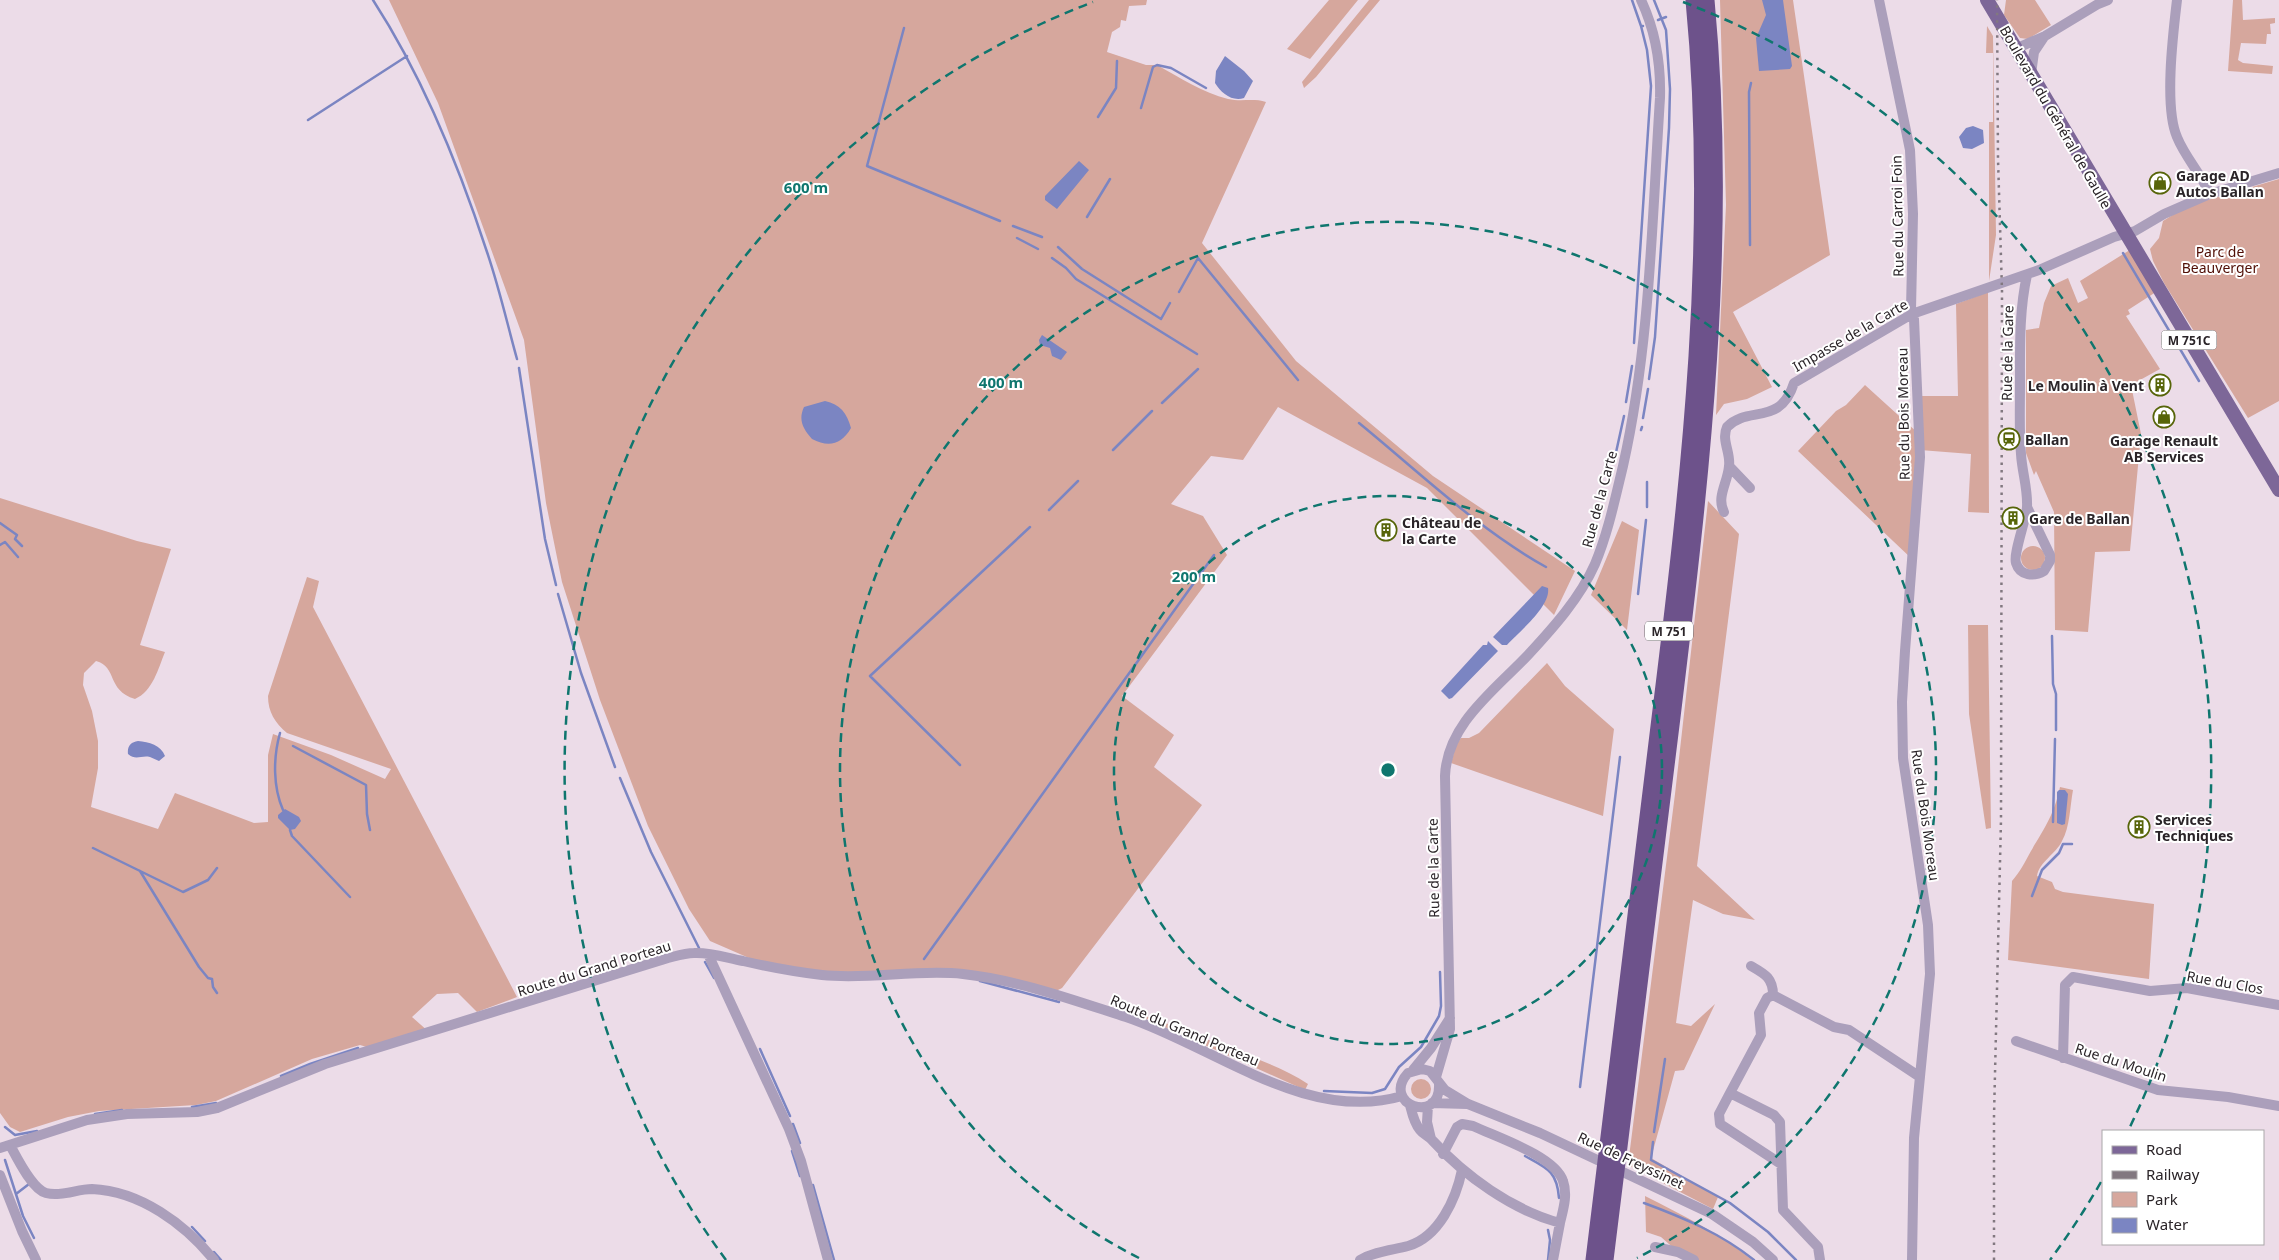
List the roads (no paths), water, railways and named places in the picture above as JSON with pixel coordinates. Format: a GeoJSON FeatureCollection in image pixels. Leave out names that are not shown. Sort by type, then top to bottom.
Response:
{"type":"FeatureCollection","features":[{"type":"Feature","properties":{"kind":"highway"},"geometry":{"type":"LineString","coordinates":[[1684,0],[1697,55]]}},
{"type":"Feature","properties":{"kind":"highway","name":"M 751"},"geometry":{"type":"LineString","coordinates":[[1593,1260],[1674,592],[1690,443],[1698,335],[1702,226],[1702,154],[1693,0]]}},
{"type":"Feature","properties":{"kind":"highway","name":"M 751"},"geometry":{"type":"LineString","coordinates":[[1606,1260],[1689,584],[1704,436],[1712,336],[1716,226],[1714,117],[1708,0]]}},
{"type":"Feature","properties":{"kind":"main road","name":"Boulevard du Général de Gaulle"},"geometry":{"type":"LineString","coordinates":[[1987,0],[2124,233]]}},
{"type":"Feature","properties":{"kind":"main road","name":"M 751C"},"geometry":{"type":"LineString","coordinates":[[2124,233],[2279,490]]}},
{"type":"Feature","properties":{"kind":"main road","name":"M 751C"},"geometry":{"type":"LineString","coordinates":[[2252,448],[2279,498]]}},
{"type":"Feature","properties":{"kind":"street","name":"Rue de la Carte"},"geometry":{"type":"LineString","coordinates":[[1438,1081],[1450,1029],[1445,776],[1449,750],[1464,723],[1552,628],[1584,585],[1603,544],[1618,490],[1632,424],[1644,338],[1660,98],[1660,68],[1656,41],[1641,0]]}},
{"type":"Feature","properties":{"kind":"street","name":"Rue du Carroi Foin"},"geometry":{"type":"LineString","coordinates":[[1879,0],[1910,150],[1913,201],[1912,314]]}},
{"type":"Feature","properties":{"kind":"street"},"geometry":{"type":"LineString","coordinates":[[2015,49],[2045,36],[2108,0]]}},
{"type":"Feature","properties":{"kind":"street"},"geometry":{"type":"LineString","coordinates":[[2177,0],[2171,88],[2172,122],[2179,143],[2210,194]]}},
{"type":"Feature","properties":{"kind":"street"},"geometry":{"type":"LineString","coordinates":[[2031,76],[2034,52],[2045,36]]}},
{"type":"Feature","properties":{"kind":"street"},"geometry":{"type":"LineString","coordinates":[[2027,275],[2124,233],[2135,231],[2164,214],[2210,194],[2279,173]]}},
{"type":"Feature","properties":{"kind":"street","name":"Impasse de la Carte"},"geometry":{"type":"LineString","coordinates":[[1727,510],[1721,500],[1729,466],[1724,436],[1729,425],[1741,419],[1766,414],[1776,409],[1784,401],[1794,383],[1912,314],[2027,275]]}},
{"type":"Feature","properties":{"kind":"street","name":"Rue de la Gare"},"geometry":{"type":"LineString","coordinates":[[2027,275],[2020,312],[2021,452],[2026,481],[2027,507],[2015,558],[2018,568],[2022,572],[2033,575],[2044,571],[2050,561],[2048,549],[2027,507]]}},
{"type":"Feature","properties":{"kind":"street","name":"Rue du Bois Moreau"},"geometry":{"type":"LineString","coordinates":[[1912,314],[1914,319],[1920,457],[1902,702],[1903,758],[1928,929],[1930,986],[1914,1138],[1912,1260]]}},
{"type":"Feature","properties":{"kind":"street"},"geometry":{"type":"LineString","coordinates":[[1729,466],[1750,488]]}},
{"type":"Feature","properties":{"kind":"street"},"geometry":{"type":"LineString","coordinates":[[2018,548],[2030,541],[2044,544]]}},
{"type":"Feature","properties":{"kind":"street","name":"Route du Grand Porteau"},"geometry":{"type":"LineString","coordinates":[[5,1146],[87,1120],[128,1114],[197,1112],[216,1108],[324,1064],[668,958],[693,953],[708,954],[770,967],[823,975],[866,976],[925,972],[963,974],[998,980],[1128,1018],[1312,1097],[1362,1103],[1402,1096]]}},
{"type":"Feature","properties":{"kind":"street"},"geometry":{"type":"LineString","coordinates":[[708,954],[789,1129],[801,1161],[828,1260]]}},
{"type":"Feature","properties":{"kind":"street"},"geometry":{"type":"LineString","coordinates":[[1751,966],[1770,978],[1774,995]]}},
{"type":"Feature","properties":{"kind":"street","name":"Rue du Clos"},"geometry":{"type":"LineString","coordinates":[[2063,1058],[2064,989],[2066,982],[2073,977],[2150,991],[2187,988],[2279,1005]]}},
{"type":"Feature","properties":{"kind":"street"},"geometry":{"type":"LineString","coordinates":[[1774,995],[1834,1027],[1849,1030],[1920,1077]]}},
{"type":"Feature","properties":{"kind":"street"},"geometry":{"type":"LineString","coordinates":[[1774,995],[1767,998],[1759,1013],[1761,1035],[1719,1114],[1720,1124],[1781,1164]]}},
{"type":"Feature","properties":{"kind":"street"},"geometry":{"type":"LineString","coordinates":[[1450,1018],[1432,1048],[1413,1070],[1403,1078],[1400,1090],[1402,1096],[1410,1105],[1416,1124],[1420,1131],[1431,1139],[1443,1154],[1462,1170],[1524,1209],[1560,1223]]}},
{"type":"Feature","properties":{"kind":"street","name":"Rue du Moulin"},"geometry":{"type":"LineString","coordinates":[[2016,1041],[2158,1090],[2232,1098],[2279,1106]]}},
{"type":"Feature","properties":{"kind":"street"},"geometry":{"type":"LineString","coordinates":[[1413,1070],[1422,1069],[1430,1071],[1438,1081],[1468,1104]]}},
{"type":"Feature","properties":{"kind":"street"},"geometry":{"type":"LineString","coordinates":[[1431,1139],[1427,1122],[1430,1105],[1439,1091],[1438,1081]]}},
{"type":"Feature","properties":{"kind":"street"},"geometry":{"type":"LineString","coordinates":[[1730,1092],[1777,1118],[1780,1127],[1782,1210],[1813,1241],[1818,1248],[1820,1260]]}},
{"type":"Feature","properties":{"kind":"street"},"geometry":{"type":"LineString","coordinates":[[1410,1105],[1416,1107],[1468,1104]]}},
{"type":"Feature","properties":{"kind":"street","name":"Rue de Freyssinet"},"geometry":{"type":"LineString","coordinates":[[1468,1104],[1579,1151],[1712,1214],[1753,1242],[1773,1260]]}},
{"type":"Feature","properties":{"kind":"street"},"geometry":{"type":"LineString","coordinates":[[1443,1154],[1457,1127],[1462,1124],[1473,1126],[1545,1160],[1558,1170],[1564,1182],[1565,1202],[1553,1260]]}},
{"type":"Feature","properties":{"kind":"street"},"geometry":{"type":"LineString","coordinates":[[5,1146],[34,1185],[45,1193],[57,1194],[91,1189],[123,1195],[153,1208],[177,1222],[214,1260]]}},
{"type":"Feature","properties":{"kind":"street"},"geometry":{"type":"LineString","coordinates":[[1360,1260],[1377,1253],[1413,1244],[1429,1234],[1451,1203],[1462,1170]]}},
{"type":"Feature","properties":{"kind":"street"},"geometry":{"type":"LineString","coordinates":[[0,1175],[18,1222],[36,1260]]}},
{"type":"Feature","properties":{"kind":"street"},"geometry":{"type":"LineString","coordinates":[[1655,1247],[1672,1250],[1694,1260]]}},
{"type":"Feature","properties":{"kind":"water"},"geometry":{"type":"Polygon","coordinates":[[[1762,0],[1783,0],[1792,66],[1790,69],[1759,71],[1756,38],[1766,15],[1762,0]]]}},
{"type":"Feature","properties":{"kind":"water"},"geometry":{"type":"Polygon","coordinates":[[[1225,56],[1253,81],[1244,98],[1235,99],[1227,96],[1215,83],[1216,71],[1225,56]]]}},
{"type":"Feature","properties":{"kind":"water"},"geometry":{"type":"Polygon","coordinates":[[[1973,126],[1983,130],[1984,143],[1972,149],[1963,148],[1959,137],[1966,128],[1973,126]]]}},
{"type":"Feature","properties":{"kind":"water"},"geometry":{"type":"Polygon","coordinates":[[[1079,161],[1089,170],[1057,209],[1045,200],[1045,196],[1079,161]]]}},
{"type":"Feature","properties":{"kind":"water"},"geometry":{"type":"Polygon","coordinates":[[[1042,335],[1067,352],[1061,360],[1052,356],[1050,348],[1040,345],[1039,340],[1042,335]]]}},
{"type":"Feature","properties":{"kind":"water"},"geometry":{"type":"Polygon","coordinates":[[[825,401],[835,404],[842,410],[851,428],[844,438],[829,444],[812,439],[802,424],[801,416],[804,407],[825,401]]]}},
{"type":"Feature","properties":{"kind":"water"},"geometry":{"type":"Polygon","coordinates":[[[1542,586],[1548,588],[1548,595],[1540,611],[1507,645],[1502,645],[1493,637],[1542,586]]]}},
{"type":"Feature","properties":{"kind":"water"},"geometry":{"type":"Polygon","coordinates":[[[1488,641],[1498,651],[1449,699],[1441,691],[1483,645],[1487,645],[1488,641]]]}},
{"type":"Feature","properties":{"kind":"water"},"geometry":{"type":"Polygon","coordinates":[[[138,741],[154,745],[161,749],[165,756],[159,761],[150,757],[131,756],[128,754],[129,747],[131,743],[138,741]]]}},
{"type":"Feature","properties":{"kind":"water"},"geometry":{"type":"Polygon","coordinates":[[[2065,790],[2068,794],[2065,824],[2062,825],[2057,823],[2057,792],[2065,790]]]}},
{"type":"Feature","properties":{"kind":"water"},"geometry":{"type":"Polygon","coordinates":[[[285,809],[299,817],[301,821],[295,829],[290,830],[278,818],[278,815],[285,809]]]}},
{"type":"Feature","properties":{"kind":"waterway"},"geometry":{"type":"LineString","coordinates":[[373,0],[391,29],[424,91],[452,155],[491,265],[517,359]]}},
{"type":"Feature","properties":{"kind":"waterway"},"geometry":{"type":"LineString","coordinates":[[1632,0],[1641,26]]}},
{"type":"Feature","properties":{"kind":"waterway"},"geometry":{"type":"LineString","coordinates":[[1649,379],[1655,337],[1670,89],[1666,30],[1654,0]]}},
{"type":"Feature","properties":{"kind":"waterway"},"geometry":{"type":"LineString","coordinates":[[1658,20],[1666,17]]}},
{"type":"Feature","properties":{"kind":"waterway"},"geometry":{"type":"LineString","coordinates":[[1634,343],[1651,86],[1647,50],[1641,26],[1643,26]]}},
{"type":"Feature","properties":{"kind":"waterway"},"geometry":{"type":"LineString","coordinates":[[904,28],[867,166],[1000,221]]}},
{"type":"Feature","properties":{"kind":"waterway"},"geometry":{"type":"LineString","coordinates":[[308,120],[407,56]]}},
{"type":"Feature","properties":{"kind":"waterway"},"geometry":{"type":"LineString","coordinates":[[1098,117],[1116,88],[1117,61]]}},
{"type":"Feature","properties":{"kind":"waterway"},"geometry":{"type":"LineString","coordinates":[[1141,108],[1153,67],[1157,65],[1171,68],[1206,88]]}},
{"type":"Feature","properties":{"kind":"waterway"},"geometry":{"type":"LineString","coordinates":[[1750,245],[1749,92],[1751,83]]}},
{"type":"Feature","properties":{"kind":"waterway"},"geometry":{"type":"LineString","coordinates":[[1087,217],[1110,179]]}},
{"type":"Feature","properties":{"kind":"waterway"},"geometry":{"type":"LineString","coordinates":[[1013,226],[1042,237]]}},
{"type":"Feature","properties":{"kind":"waterway"},"geometry":{"type":"LineString","coordinates":[[1017,238],[1038,249]]}},
{"type":"Feature","properties":{"kind":"waterway"},"geometry":{"type":"LineString","coordinates":[[1058,247],[1082,269],[1161,319],[1170,303]]}},
{"type":"Feature","properties":{"kind":"waterway"},"geometry":{"type":"LineString","coordinates":[[2123,253],[2199,381]]}},
{"type":"Feature","properties":{"kind":"waterway"},"geometry":{"type":"LineString","coordinates":[[1052,258],[1066,268],[1076,279],[1197,354]]}},
{"type":"Feature","properties":{"kind":"waterway"},"geometry":{"type":"LineString","coordinates":[[1179,292],[1198,258],[1298,380]]}},
{"type":"Feature","properties":{"kind":"waterway"},"geometry":{"type":"LineString","coordinates":[[1626,402],[1632,366]]}},
{"type":"Feature","properties":{"kind":"waterway"},"geometry":{"type":"LineString","coordinates":[[519,368],[545,539],[556,585]]}},
{"type":"Feature","properties":{"kind":"waterway"},"geometry":{"type":"LineString","coordinates":[[1162,403],[1198,369]]}},
{"type":"Feature","properties":{"kind":"waterway"},"geometry":{"type":"LineString","coordinates":[[1643,418],[1648,389]]}},
{"type":"Feature","properties":{"kind":"waterway"},"geometry":{"type":"LineString","coordinates":[[1113,450],[1152,411]]}},
{"type":"Feature","properties":{"kind":"waterway"},"geometry":{"type":"LineString","coordinates":[[1615,457],[1624,416]]}},
{"type":"Feature","properties":{"kind":"waterway"},"geometry":{"type":"LineString","coordinates":[[1359,423],[1473,518],[1497,536],[1546,567]]}},
{"type":"Feature","properties":{"kind":"waterway"},"geometry":{"type":"LineString","coordinates":[[1611,476],[1612,468]]}},
{"type":"Feature","properties":{"kind":"waterway"},"geometry":{"type":"LineString","coordinates":[[1049,510],[1078,481]]}},
{"type":"Feature","properties":{"kind":"waterway"},"geometry":{"type":"LineString","coordinates":[[1647,482],[1647,507]]}},
{"type":"Feature","properties":{"kind":"waterway"},"geometry":{"type":"LineString","coordinates":[[1638,594],[1646,520]]}},
{"type":"Feature","properties":{"kind":"waterway"},"geometry":{"type":"LineString","coordinates":[[0,523],[17,535],[15,539],[22,546]]}},
{"type":"Feature","properties":{"kind":"waterway"},"geometry":{"type":"LineString","coordinates":[[960,765],[870,676],[1030,527]]}},
{"type":"Feature","properties":{"kind":"waterway"},"geometry":{"type":"LineString","coordinates":[[0,545],[5,542],[18,557]]}},
{"type":"Feature","properties":{"kind":"waterway"},"geometry":{"type":"LineString","coordinates":[[924,959],[1214,555]]}},
{"type":"Feature","properties":{"kind":"waterway"},"geometry":{"type":"LineString","coordinates":[[558,594],[581,673],[615,767]]}},
{"type":"Feature","properties":{"kind":"waterway"},"geometry":{"type":"LineString","coordinates":[[2052,636],[2053,684],[2056,694],[2056,730]]}},
{"type":"Feature","properties":{"kind":"waterway"},"geometry":{"type":"LineString","coordinates":[[280,733],[276,752],[275,772],[277,792],[283,810]]}},
{"type":"Feature","properties":{"kind":"waterway"},"geometry":{"type":"LineString","coordinates":[[2053,822],[2055,739]]}},
{"type":"Feature","properties":{"kind":"waterway"},"geometry":{"type":"LineString","coordinates":[[293,746],[366,785],[367,814],[370,830]]}},
{"type":"Feature","properties":{"kind":"waterway"},"geometry":{"type":"LineString","coordinates":[[1580,1087],[1620,757]]}},
{"type":"Feature","properties":{"kind":"waterway"},"geometry":{"type":"LineString","coordinates":[[620,778],[651,852],[699,948]]}},
{"type":"Feature","properties":{"kind":"waterway"},"geometry":{"type":"LineString","coordinates":[[290,830],[292,836],[350,897]]}},
{"type":"Feature","properties":{"kind":"waterway"},"geometry":{"type":"LineString","coordinates":[[2032,896],[2042,870],[2059,853],[2063,844],[2072,844]]}},
{"type":"Feature","properties":{"kind":"waterway"},"geometry":{"type":"LineString","coordinates":[[93,848],[183,892],[208,880],[217,868]]}},
{"type":"Feature","properties":{"kind":"waterway"},"geometry":{"type":"LineString","coordinates":[[140,871],[199,967],[208,978],[212,979],[213,987],[217,993]]}},
{"type":"Feature","properties":{"kind":"waterway"},"geometry":{"type":"LineString","coordinates":[[705,962],[714,978]]}},
{"type":"Feature","properties":{"kind":"waterway"},"geometry":{"type":"LineString","coordinates":[[1324,1091],[1372,1093],[1385,1089],[1399,1067],[1421,1047],[1439,1016],[1441,1006],[1440,972]]}},
{"type":"Feature","properties":{"kind":"waterway"},"geometry":{"type":"LineString","coordinates":[[980,981],[1059,1002]]}},
{"type":"Feature","properties":{"kind":"waterway"},"geometry":{"type":"LineString","coordinates":[[281,1076],[358,1048]]}},
{"type":"Feature","properties":{"kind":"waterway"},"geometry":{"type":"LineString","coordinates":[[760,1049],[790,1116]]}},
{"type":"Feature","properties":{"kind":"waterway"},"geometry":{"type":"LineString","coordinates":[[1654,1132],[1665,1059]]}},
{"type":"Feature","properties":{"kind":"waterway"},"geometry":{"type":"LineString","coordinates":[[192,1107],[216,1103]]}},
{"type":"Feature","properties":{"kind":"waterway"},"geometry":{"type":"LineString","coordinates":[[95,1114],[122,1110]]}},
{"type":"Feature","properties":{"kind":"waterway"},"geometry":{"type":"LineString","coordinates":[[793,1124],[800,1143]]}},
{"type":"Feature","properties":{"kind":"waterway"},"geometry":{"type":"LineString","coordinates":[[5,1127],[15,1135],[37,1131]]}},
{"type":"Feature","properties":{"kind":"waterway"},"geometry":{"type":"LineString","coordinates":[[1653,1142],[1651,1160],[1730,1203],[1768,1232],[1796,1260]]}},
{"type":"Feature","properties":{"kind":"waterway"},"geometry":{"type":"LineString","coordinates":[[792,1151],[800,1176]]}},
{"type":"Feature","properties":{"kind":"waterway"},"geometry":{"type":"LineString","coordinates":[[1525,1156],[1550,1171],[1556,1182],[1559,1198]]}},
{"type":"Feature","properties":{"kind":"waterway"},"geometry":{"type":"LineString","coordinates":[[5,1160],[23,1216],[34,1238]]}},
{"type":"Feature","properties":{"kind":"waterway"},"geometry":{"type":"LineString","coordinates":[[16,1194],[29,1184]]}},
{"type":"Feature","properties":{"kind":"waterway"},"geometry":{"type":"LineString","coordinates":[[813,1185],[834,1260]]}},
{"type":"Feature","properties":{"kind":"waterway"},"geometry":{"type":"LineString","coordinates":[[1644,1203],[1701,1227],[1729,1242],[1754,1260]]}},
{"type":"Feature","properties":{"kind":"waterway"},"geometry":{"type":"LineString","coordinates":[[192,1227],[205,1241]]}},
{"type":"Feature","properties":{"kind":"waterway"},"geometry":{"type":"LineString","coordinates":[[1548,1230],[1550,1240],[1548,1260]]}},
{"type":"Feature","properties":{"kind":"waterway"},"geometry":{"type":"LineString","coordinates":[[214,1252],[221,1260]]}},
{"type":"Feature","properties":{"kind":"railway"},"geometry":{"type":"LineString","coordinates":[[1994,1260],[1994,1116],[2001,820],[2002,291],[1998,159],[1997,0]]}},
{"type":"Feature","properties":{"kind":"place","name":"Garage AD Autos Ballan"},"geometry":{"type":"Point","coordinates":[2160,183]}},
{"type":"Feature","properties":{"kind":"place","name":"Le Moulin à Vent"},"geometry":{"type":"Point","coordinates":[2160,385]}},
{"type":"Feature","properties":{"kind":"place","name":"Garage Renault AB Services"},"geometry":{"type":"Point","coordinates":[2164,417]}},
{"type":"Feature","properties":{"kind":"place","name":"Ballan"},"geometry":{"type":"Point","coordinates":[2009,439]}},
{"type":"Feature","properties":{"kind":"place","name":"Gare de Ballan"},"geometry":{"type":"Point","coordinates":[2013,518]}},
{"type":"Feature","properties":{"kind":"place","name":"Château de la Carte"},"geometry":{"type":"Point","coordinates":[1386,530]}},
{"type":"Feature","properties":{"kind":"place","name":"Services Techniques"},"geometry":{"type":"Point","coordinates":[2139,827]}},
{"type":"Feature","properties":{"kind":"park label","name":"Parc de Beauverger"},"geometry":{"type":"Point","coordinates":[2220,260]}}]}
